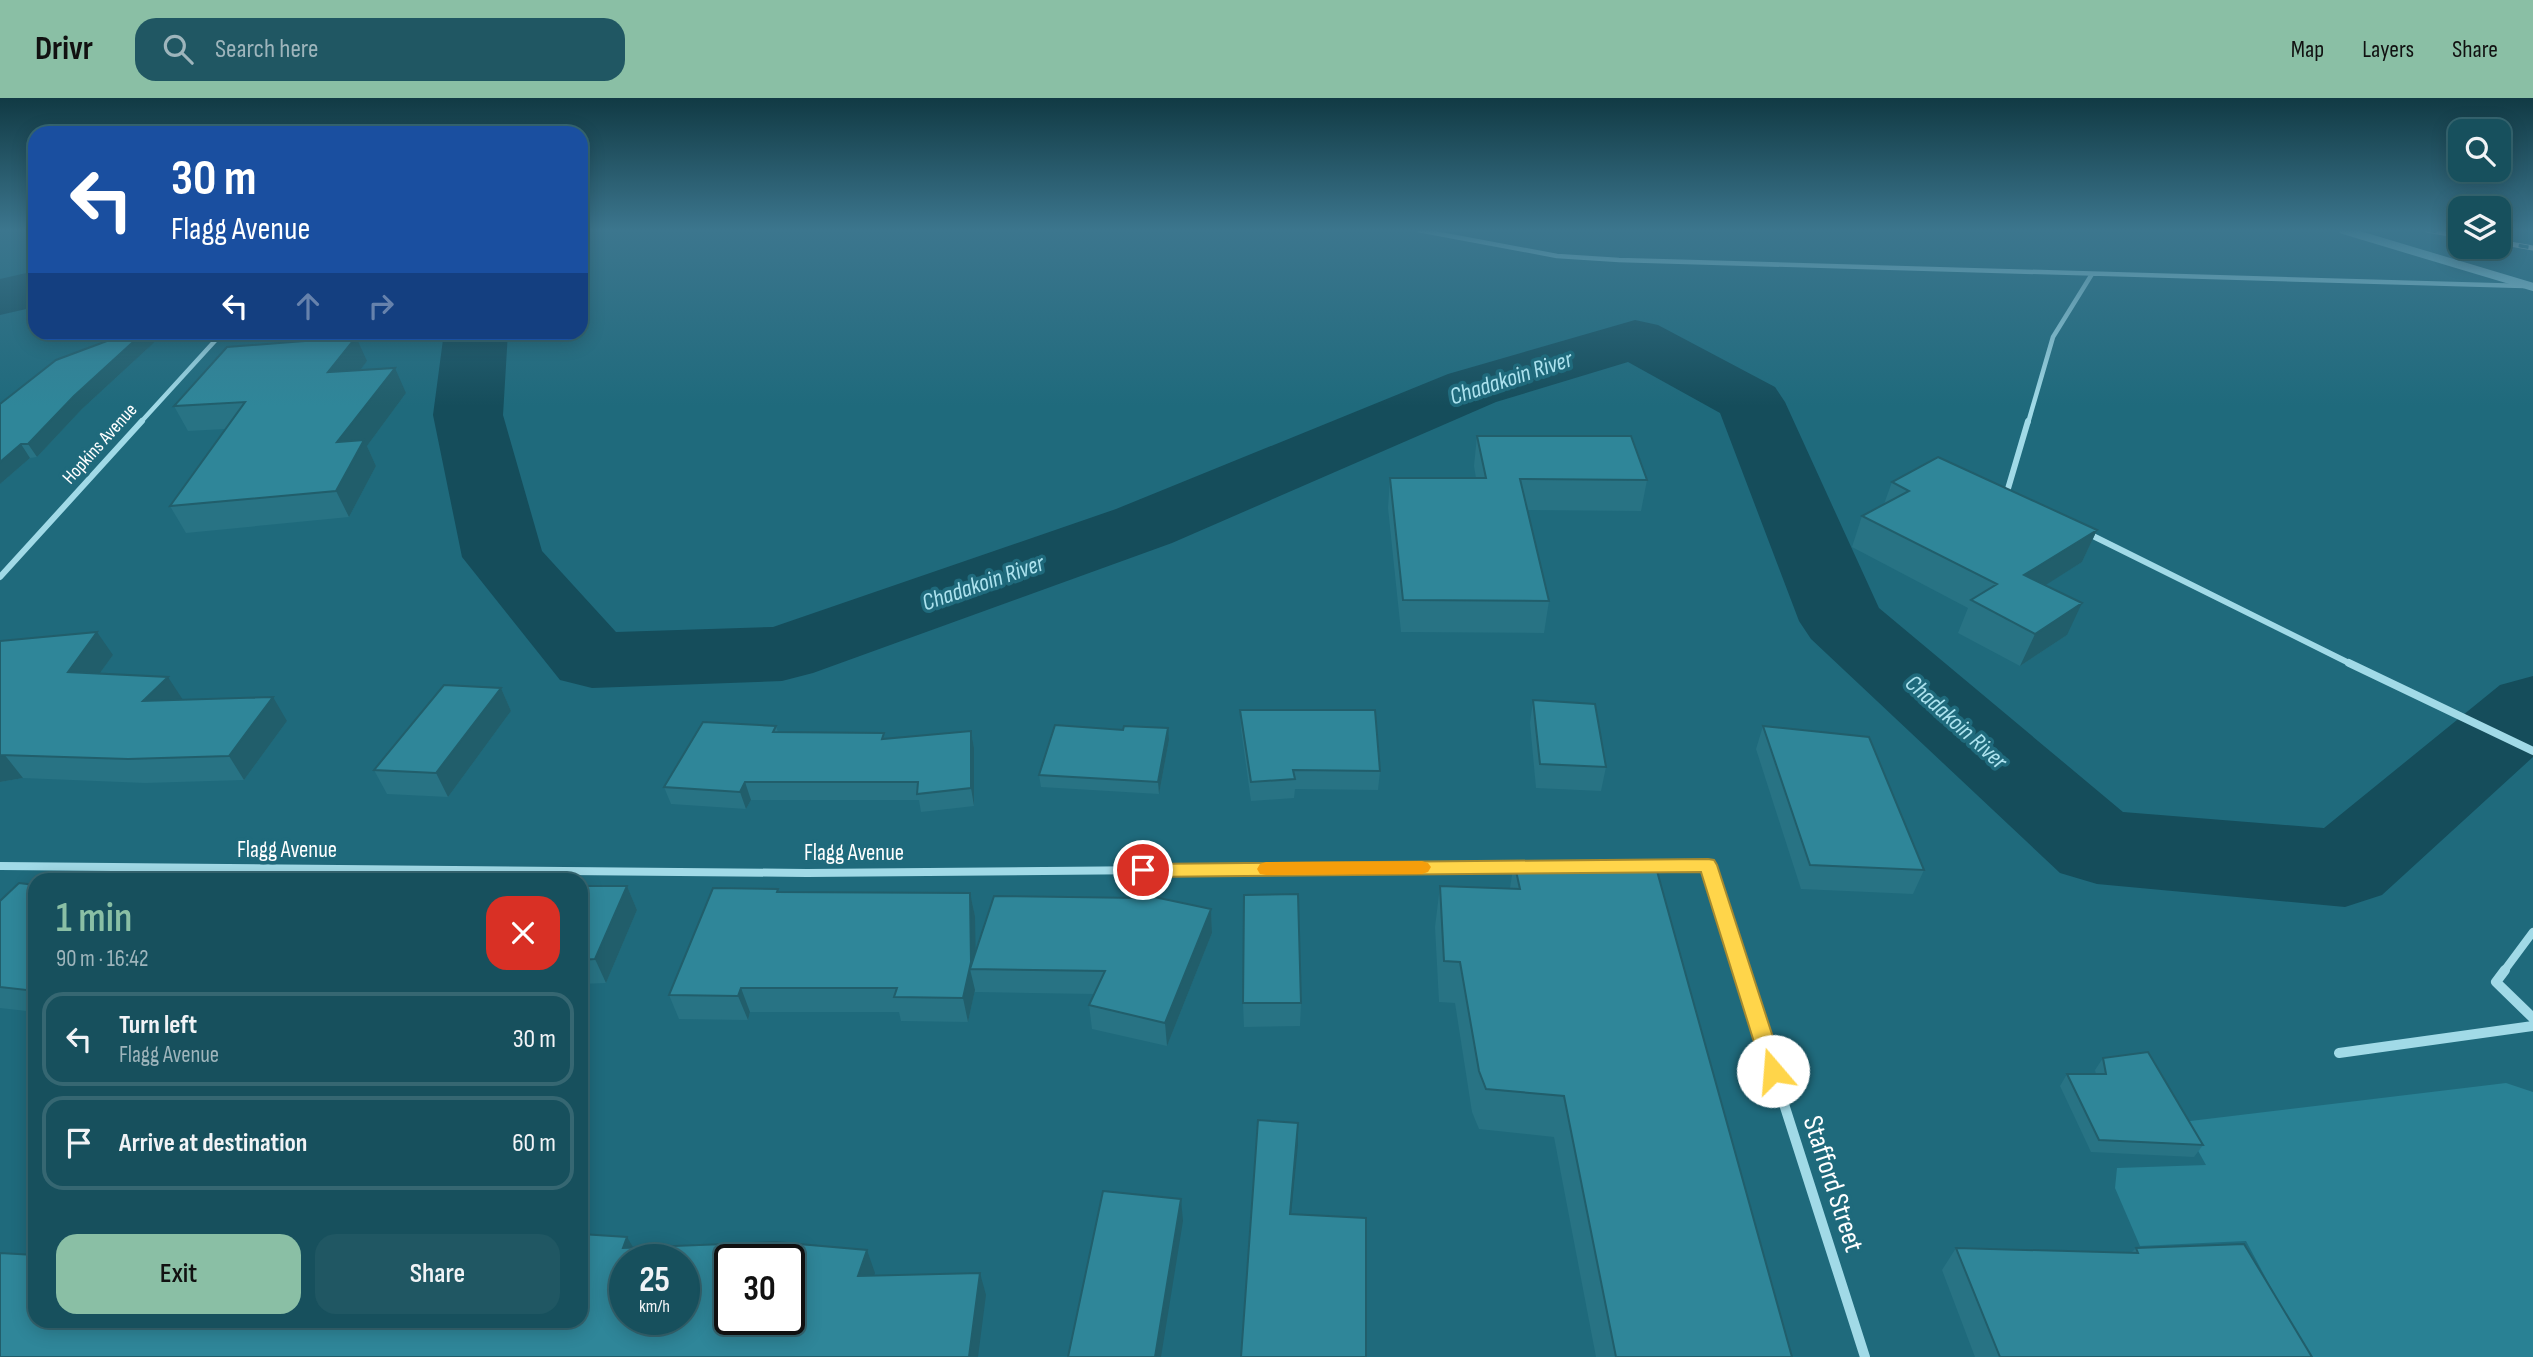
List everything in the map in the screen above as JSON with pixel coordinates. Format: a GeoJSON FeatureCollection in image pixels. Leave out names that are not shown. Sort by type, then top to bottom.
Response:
{"type":"FeatureCollection","features":[{"type":"Feature","properties":{"kind":"street"},"geometry":{"type":"LineString","coordinates":[[2019,498],[2007,492],[2053,337],[2083,289]]}},
{"type":"Feature","properties":{"kind":"street","name":"Hopkins Avenue"},"geometry":{"type":"LineString","coordinates":[[0,578],[216,340]]}},
{"type":"Feature","properties":{"kind":"street"},"geometry":{"type":"LineString","coordinates":[[2078,528],[2419,698],[2533,751]]}},
{"type":"Feature","properties":{"kind":"street","name":"Stafford Street"},"geometry":{"type":"LineString","coordinates":[[1561,866],[1708,865],[1864,1357]]}},
{"type":"Feature","properties":{"kind":"street","name":"Flagg Avenue"},"geometry":{"type":"LineString","coordinates":[[0,866],[807,873],[1534,866]]}},
{"type":"Feature","properties":{"kind":"street"},"geometry":{"type":"LineString","coordinates":[[2533,932],[2496,982],[2533,1018]]}},
{"type":"Feature","properties":{"kind":"street"},"geometry":{"type":"LineString","coordinates":[[2339,1053],[2533,1026]]}},
{"type":"Feature","properties":{"kind":"shaded area"},"geometry":{"type":"Polygon","coordinates":[[[2506,1083],[2533,1092],[2533,1357],[2308,1357],[2246,1241],[2140,1246],[2115,1188],[2117,1168],[2206,1165],[2182,1122],[2506,1083]]]}},
{"type":"Feature","properties":{"kind":"building"},"geometry":{"type":"Polygon","coordinates":[[[110,340],[135,340],[74,396],[28,444],[21,444],[0,462],[0,404],[56,360],[110,340]]]}},
{"type":"Feature","properties":{"kind":"building"},"geometry":{"type":"Polygon","coordinates":[[[354,340],[328,372],[395,368],[337,442],[364,440],[336,491],[170,506],[245,402],[174,406],[227,347],[354,340]]]}},
{"type":"Feature","properties":{"kind":"building"},"geometry":{"type":"Polygon","coordinates":[[[1477,436],[1631,436],[1647,480],[1520,479],[1549,601],[1403,600],[1390,478],[1486,478],[1477,436]]]}},
{"type":"Feature","properties":{"kind":"building"},"geometry":{"type":"Polygon","coordinates":[[[1938,457],[2097,530],[2024,575],[2082,603],[2035,634],[1971,600],[1997,584],[1862,516],[1909,491],[1892,482],[1938,457]]]}},
{"type":"Feature","properties":{"kind":"building"},"geometry":{"type":"Polygon","coordinates":[[[97,632],[68,672],[168,677],[143,701],[273,697],[229,756],[128,759],[0,755],[0,641],[97,632]]]}},
{"type":"Feature","properties":{"kind":"building"},"geometry":{"type":"Polygon","coordinates":[[[444,685],[501,688],[436,773],[374,770],[444,685]]]}},
{"type":"Feature","properties":{"kind":"building"},"geometry":{"type":"Polygon","coordinates":[[[1533,700],[1595,704],[1606,767],[1540,764],[1533,700]]]}},
{"type":"Feature","properties":{"kind":"building"},"geometry":{"type":"Polygon","coordinates":[[[1240,710],[1375,710],[1380,771],[1293,770],[1295,779],[1251,782],[1240,710]]]}},
{"type":"Feature","properties":{"kind":"building"},"geometry":{"type":"Polygon","coordinates":[[[703,722],[776,726],[773,732],[884,733],[882,739],[971,731],[971,788],[917,794],[918,782],[745,782],[740,792],[664,787],[703,722]]]}},
{"type":"Feature","properties":{"kind":"building"},"geometry":{"type":"Polygon","coordinates":[[[1055,725],[1123,730],[1124,726],[1168,728],[1158,782],[1039,775],[1055,725]]]}},
{"type":"Feature","properties":{"kind":"building"},"geometry":{"type":"Polygon","coordinates":[[[1763,726],[1869,737],[1924,870],[1810,865],[1763,726]]]}},
{"type":"Feature","properties":{"kind":"building"},"geometry":{"type":"Polygon","coordinates":[[[1514,862],[1657,871],[1792,1357],[1616,1357],[1564,1096],[1486,1089],[1479,1071],[1460,962],[1444,961],[1440,886],[1520,889],[1514,862]]]}},
{"type":"Feature","properties":{"kind":"building"},"geometry":{"type":"Polygon","coordinates":[[[19,883],[28,884],[28,990],[0,987],[0,901],[19,883]]]}},
{"type":"Feature","properties":{"kind":"building"},"geometry":{"type":"Polygon","coordinates":[[[588,886],[627,886],[595,959],[588,960],[588,886]]]}},
{"type":"Feature","properties":{"kind":"building"},"geometry":{"type":"Polygon","coordinates":[[[713,888],[778,889],[777,892],[970,893],[971,962],[963,998],[894,997],[897,988],[741,988],[738,996],[669,995],[713,888]]]}},
{"type":"Feature","properties":{"kind":"building"},"geometry":{"type":"Polygon","coordinates":[[[1140,894],[1211,909],[1165,1023],[1089,1005],[1105,971],[970,969],[994,896],[1139,898],[1140,894]]]}},
{"type":"Feature","properties":{"kind":"building"},"geometry":{"type":"Polygon","coordinates":[[[1298,894],[1301,1003],[1243,1003],[1244,895],[1298,894]]]}},
{"type":"Feature","properties":{"kind":"building"},"geometry":{"type":"Polygon","coordinates":[[[2148,1052],[2203,1145],[2099,1140],[2067,1074],[2106,1074],[2103,1058],[2148,1052]]]}},
{"type":"Feature","properties":{"kind":"building"},"geometry":{"type":"Polygon","coordinates":[[[1258,1120],[1298,1123],[1290,1214],[1366,1218],[1366,1357],[1241,1357],[1258,1120]]]}},
{"type":"Feature","properties":{"kind":"building"},"geometry":{"type":"Polygon","coordinates":[[[1103,1191],[1181,1199],[1155,1357],[1068,1357],[1103,1191]]]}},
{"type":"Feature","properties":{"kind":"building"},"geometry":{"type":"Polygon","coordinates":[[[588,1234],[627,1237],[624,1244],[609,1244],[609,1335],[700,1335],[700,1245],[714,1244],[714,1335],[805,1335],[805,1245],[867,1250],[858,1276],[980,1273],[969,1357],[0,1357],[0,1253],[28,1255],[28,1328],[588,1328],[588,1234]]]}},
{"type":"Feature","properties":{"kind":"building"},"geometry":{"type":"Polygon","coordinates":[[[776,1242],[799,1244],[725,1244],[776,1242]]]}},
{"type":"Feature","properties":{"kind":"building"},"geometry":{"type":"Polygon","coordinates":[[[2244,1244],[2312,1357],[2000,1357],[1956,1248],[2138,1253],[2136,1248],[2244,1244]]]}},
{"type":"Feature","properties":{"kind":"waterway","name":"Chadakoin River"},"geometry":{"type":"LineString","coordinates":[[0,297],[28,291]]}},
{"type":"Feature","properties":{"kind":"waterway","name":"Chadakoin River"},"geometry":{"type":"LineString","coordinates":[[475,340],[468,415],[503,557],[592,660],[782,654],[1144,526],[1472,388],[1635,339],[1750,402],[1842,621],[2097,847],[2345,868],[2533,706]]}},
{"type":"Feature","properties":{"kind":"slow traffic"},"geometry":{"type":"LineString","coordinates":[[1266,869],[1422,867]]}},
{"type":"Feature","properties":{"kind":"route"},"geometry":{"type":"LineString","coordinates":[[1143,870],[1708,865],[1773,1071]]}}]}
